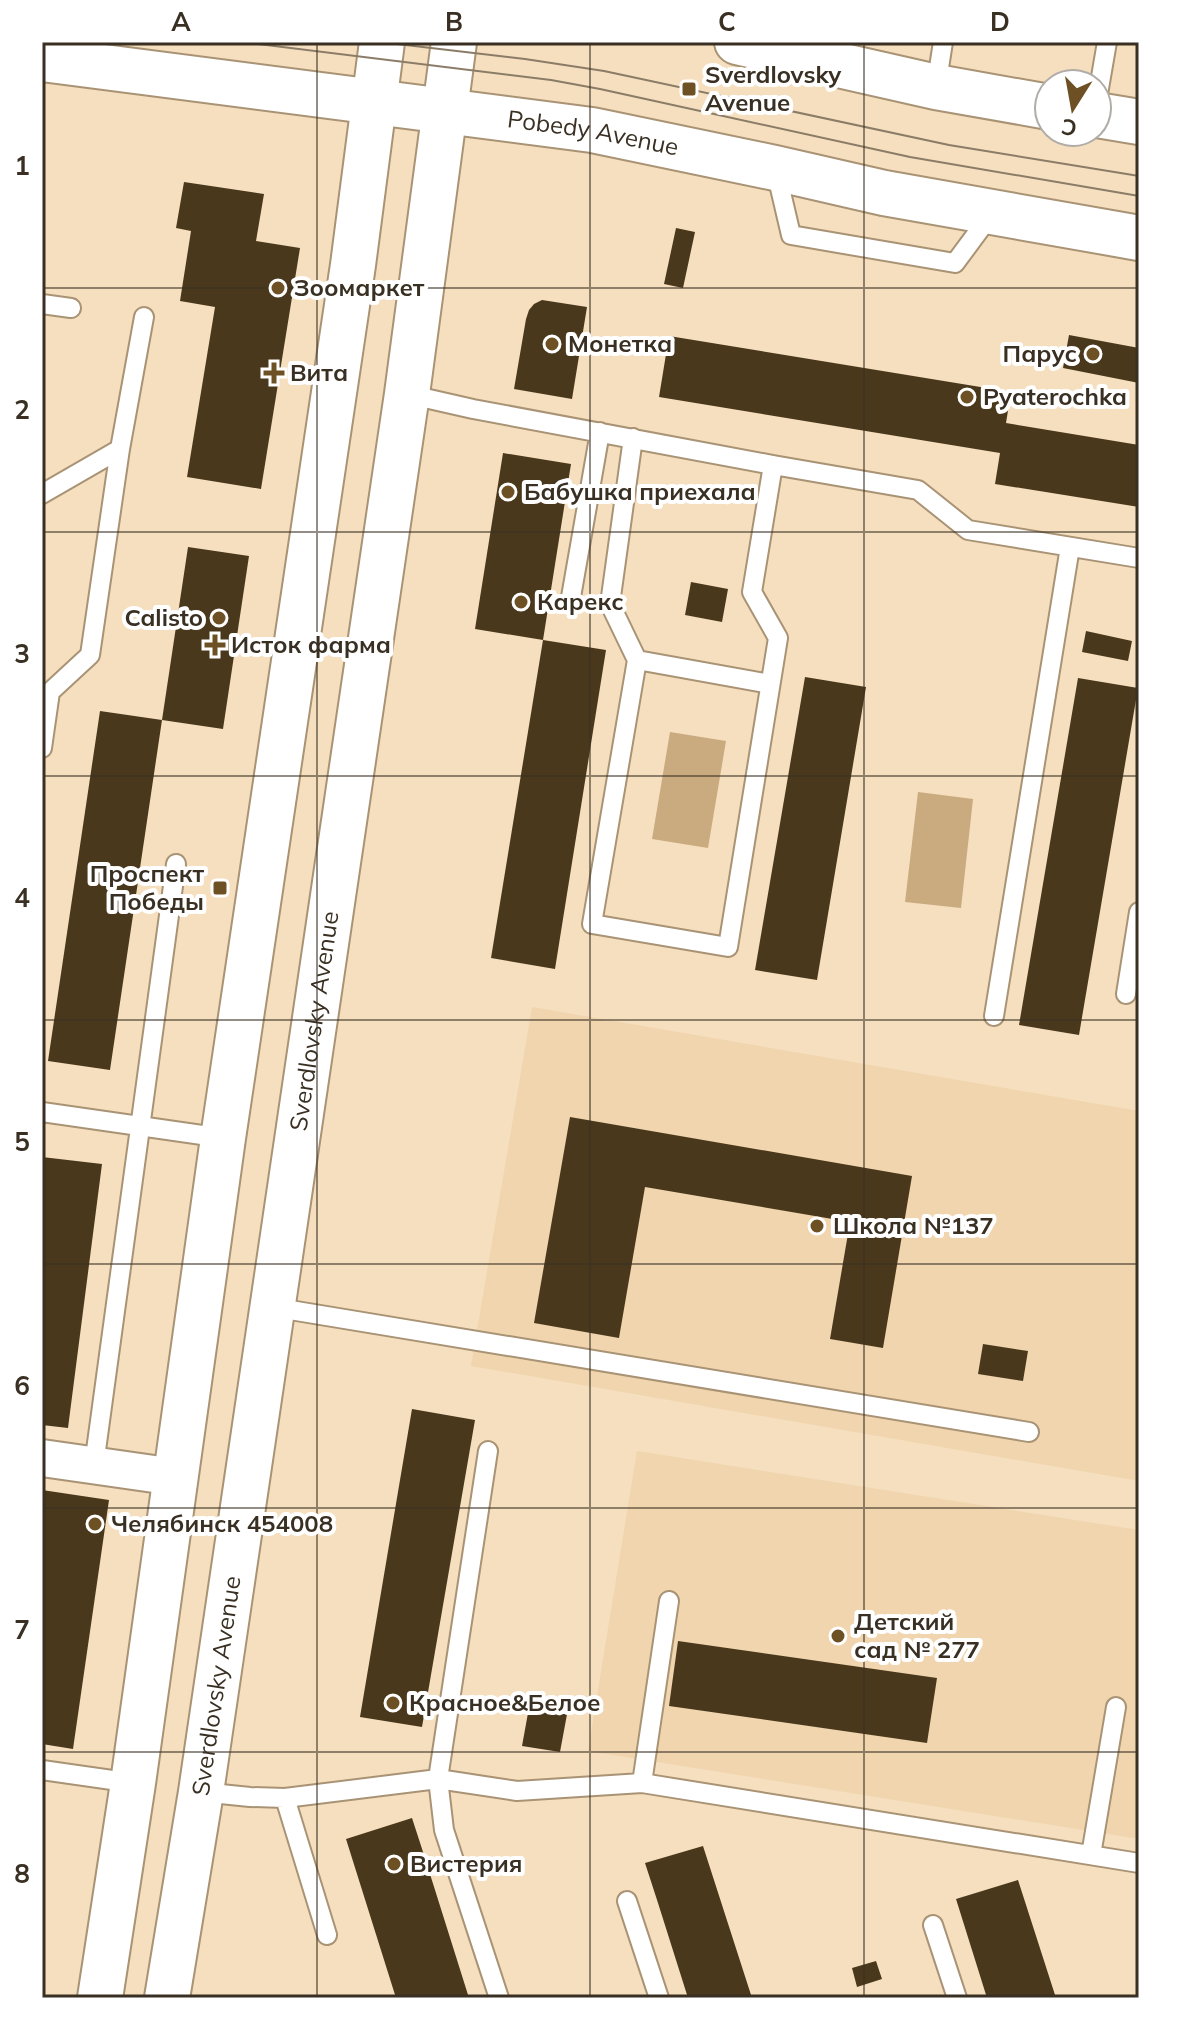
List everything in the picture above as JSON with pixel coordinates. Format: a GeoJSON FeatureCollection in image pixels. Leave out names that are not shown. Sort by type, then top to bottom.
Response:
{"type":"FeatureCollection","features":[{"type":"Feature","properties":{"kind":"main road"},"geometry":{"type":"LineString","coordinates":[[100,1998],[223,1138],[353,265],[382,42]]}},
{"type":"Feature","properties":{"kind":"main road","name":"Sverdlovsky Avenue"},"geometry":{"type":"LineString","coordinates":[[167,1998],[201,1792],[407,394],[454,42]]}},
{"type":"Feature","properties":{"kind":"main road"},"geometry":{"type":"LineString","coordinates":[[737,42],[936,87],[1033,104]]}},
{"type":"Feature","properties":{"kind":"main road","name":"Pobedy Avenue"},"geometry":{"type":"LineString","coordinates":[[42,59],[592,130],[884,193],[1139,238]]}},
{"type":"Feature","properties":{"kind":"main road"},"geometry":{"type":"LineString","coordinates":[[1113,118],[1139,122]]}},
{"type":"Feature","properties":{"kind":"street"},"geometry":{"type":"LineString","coordinates":[[42,1458],[175,1477]]}},
{"type":"Feature","properties":{"kind":"lane"},"geometry":{"type":"LineString","coordinates":[[936,87],[943,42]]}},
{"type":"Feature","properties":{"kind":"lane"},"geometry":{"type":"LineString","coordinates":[[1103,68],[1107,42]]}},
{"type":"Feature","properties":{"kind":"lane"},"geometry":{"type":"LineString","coordinates":[[775,168],[791,235],[955,263],[992,213]]}},
{"type":"Feature","properties":{"kind":"lane"},"geometry":{"type":"LineString","coordinates":[[42,304],[71,308]]}},
{"type":"Feature","properties":{"kind":"lane"},"geometry":{"type":"LineString","coordinates":[[42,748],[50,692],[90,655],[120,449],[144,317]]}},
{"type":"Feature","properties":{"kind":"lane"},"geometry":{"type":"LineString","coordinates":[[407,394],[473,409],[918,490],[968,530],[1139,558]]}},
{"type":"Feature","properties":{"kind":"lane"},"geometry":{"type":"LineString","coordinates":[[571,597],[600,432]]}},
{"type":"Feature","properties":{"kind":"lane"},"geometry":{"type":"LineString","coordinates":[[633,438],[610,604],[637,660],[592,924],[728,947],[778,638],[752,592],[773,465]]}},
{"type":"Feature","properties":{"kind":"lane"},"geometry":{"type":"LineString","coordinates":[[42,494],[120,449]]}},
{"type":"Feature","properties":{"kind":"lane"},"geometry":{"type":"LineString","coordinates":[[994,1016],[1070,547]]}},
{"type":"Feature","properties":{"kind":"lane"},"geometry":{"type":"LineString","coordinates":[[637,660],[770,684]]}},
{"type":"Feature","properties":{"kind":"lane"},"geometry":{"type":"LineString","coordinates":[[94,1465],[176,864]]}},
{"type":"Feature","properties":{"kind":"lane"},"geometry":{"type":"LineString","coordinates":[[1126,994],[1139,912]]}},
{"type":"Feature","properties":{"kind":"lane"},"geometry":{"type":"LineString","coordinates":[[42,1112],[223,1138]]}},
{"type":"Feature","properties":{"kind":"lane"},"geometry":{"type":"LineString","coordinates":[[272,1307],[1029,1432]]}},
{"type":"Feature","properties":{"kind":"lane"},"geometry":{"type":"LineString","coordinates":[[488,1451],[438,1779],[444,1830],[499,1998]]}},
{"type":"Feature","properties":{"kind":"lane"},"geometry":{"type":"LineString","coordinates":[[642,1783],[669,1601]]}},
{"type":"Feature","properties":{"kind":"lane"},"geometry":{"type":"LineString","coordinates":[[1091,1855],[1116,1707]]}},
{"type":"Feature","properties":{"kind":"lane"},"geometry":{"type":"LineString","coordinates":[[42,1770],[133,1783]]}},
{"type":"Feature","properties":{"kind":"lane"},"geometry":{"type":"LineString","coordinates":[[201,1792],[285,1798],[438,1779],[517,1791],[642,1783],[1139,1863]]}},
{"type":"Feature","properties":{"kind":"lane"},"geometry":{"type":"LineString","coordinates":[[285,1798],[327,1935]]}},
{"type":"Feature","properties":{"kind":"lane"},"geometry":{"type":"LineString","coordinates":[[627,1901],[659,1998]]}},
{"type":"Feature","properties":{"kind":"lane"},"geometry":{"type":"LineString","coordinates":[[933,1925],[957,1998]]}},
{"type":"Feature","properties":{"kind":"shaded area"},"geometry":{"type":"Polygon","coordinates":[[[670,732],[726,741],[708,848],[652,839],[670,732]]]}},
{"type":"Feature","properties":{"kind":"shaded area"},"geometry":{"type":"Polygon","coordinates":[[[918,792],[973,799],[961,908],[905,902],[918,792]]]}},
{"type":"Feature","properties":{"kind":"shaded area","name":"Школа №137"},"geometry":{"type":"Polygon","coordinates":[[[532,1007],[1139,1111],[1139,1481],[471,1366],[532,1007]]]}},
{"type":"Feature","properties":{"kind":"shaded area","name":"Детский сад № 277"},"geometry":{"type":"Polygon","coordinates":[[[637,1451],[1139,1530],[1139,1839],[588,1751],[637,1451]]]}},
{"type":"Feature","properties":{"kind":"building"},"geometry":{"type":"Polygon","coordinates":[[[184,182],[264,194],[256,241],[300,248],[261,489],[187,477],[215,307],[180,301],[191,231],[176,228],[184,182]]]}},
{"type":"Feature","properties":{"kind":"building"},"geometry":{"type":"Polygon","coordinates":[[[676,228],[695,232],[683,288],[664,284],[676,228]]]}},
{"type":"Feature","properties":{"kind":"building"},"geometry":{"type":"Polygon","coordinates":[[[542,300],[587,307],[572,399],[514,389],[526,319],[534,304],[542,300]]]}},
{"type":"Feature","properties":{"kind":"building"},"geometry":{"type":"Polygon","coordinates":[[[1069,335],[1139,348],[1139,383],[1063,368],[1069,335]]]}},
{"type":"Feature","properties":{"kind":"building"},"geometry":{"type":"Polygon","coordinates":[[[669,336],[1011,392],[1006,423],[1139,445],[1139,507],[995,484],[1000,453],[659,397],[669,336]]]}},
{"type":"Feature","properties":{"kind":"building"},"geometry":{"type":"Polygon","coordinates":[[[503,453],[571,464],[543,640],[475,629],[503,453]]]}},
{"type":"Feature","properties":{"kind":"building"},"geometry":{"type":"Polygon","coordinates":[[[188,547],[249,556],[223,729],[162,720],[188,547]]]}},
{"type":"Feature","properties":{"kind":"building"},"geometry":{"type":"Polygon","coordinates":[[[691,582],[728,589],[722,622],[685,615],[691,582]]]}},
{"type":"Feature","properties":{"kind":"building"},"geometry":{"type":"Polygon","coordinates":[[[1086,631],[1132,641],[1128,661],[1082,652],[1086,631]]]}},
{"type":"Feature","properties":{"kind":"building"},"geometry":{"type":"Polygon","coordinates":[[[543,640],[606,650],[555,969],[491,958],[543,640]]]}},
{"type":"Feature","properties":{"kind":"building"},"geometry":{"type":"Polygon","coordinates":[[[805,677],[866,687],[817,980],[755,970],[805,677]]]}},
{"type":"Feature","properties":{"kind":"building"},"geometry":{"type":"Polygon","coordinates":[[[1078,678],[1138,688],[1079,1035],[1019,1025],[1078,678]]]}},
{"type":"Feature","properties":{"kind":"building"},"geometry":{"type":"Polygon","coordinates":[[[100,711],[162,720],[110,1070],[48,1061],[100,711]]]}},
{"type":"Feature","properties":{"kind":"building"},"geometry":{"type":"Polygon","coordinates":[[[570,1117],[912,1176],[883,1348],[830,1339],[850,1222],[645,1187],[619,1338],[534,1323],[570,1117]]]}},
{"type":"Feature","properties":{"kind":"building"},"geometry":{"type":"Polygon","coordinates":[[[42,1157],[102,1164],[68,1428],[42,1425],[42,1157]]]}},
{"type":"Feature","properties":{"kind":"building"},"geometry":{"type":"Polygon","coordinates":[[[983,1344],[1028,1351],[1023,1381],[978,1374],[983,1344]]]}},
{"type":"Feature","properties":{"kind":"building"},"geometry":{"type":"Polygon","coordinates":[[[412,1409],[475,1420],[422,1727],[360,1717],[412,1409]]]}},
{"type":"Feature","properties":{"kind":"building"},"geometry":{"type":"Polygon","coordinates":[[[42,1490],[109,1500],[73,1749],[42,1744],[42,1490]]]}},
{"type":"Feature","properties":{"kind":"building"},"geometry":{"type":"Polygon","coordinates":[[[678,1641],[937,1678],[927,1743],[669,1706],[678,1641]]]}},
{"type":"Feature","properties":{"kind":"building"},"geometry":{"type":"Polygon","coordinates":[[[530,1702],[568,1709],[560,1752],[522,1746],[530,1702]]]}},
{"type":"Feature","properties":{"kind":"building"},"geometry":{"type":"Polygon","coordinates":[[[412,1818],[469,1998],[396,1998],[346,1839],[412,1818]]]}},
{"type":"Feature","properties":{"kind":"building"},"geometry":{"type":"Polygon","coordinates":[[[703,1846],[752,1998],[688,1998],[645,1863],[703,1846]]]}},
{"type":"Feature","properties":{"kind":"building"},"geometry":{"type":"Polygon","coordinates":[[[1018,1880],[1056,1998],[987,1998],[956,1899],[1018,1880]]]}},
{"type":"Feature","properties":{"kind":"building"},"geometry":{"type":"Polygon","coordinates":[[[876,1961],[882,1979],[857,1987],[852,1968],[876,1961]]]}},
{"type":"Feature","properties":{"kind":"tram line"},"geometry":{"type":"LineString","coordinates":[[242,42],[551,80],[910,157],[1139,196]]}},
{"type":"Feature","properties":{"kind":"tram line"},"geometry":{"type":"LineString","coordinates":[[380,42],[604,71],[949,145],[1139,176]]}},
{"type":"Feature","properties":{"kind":"place","name":"Sverdlovsky Avenue"},"geometry":{"type":"Point","coordinates":[689,89]}},
{"type":"Feature","properties":{"kind":"place","name":"Зоомаркет"},"geometry":{"type":"Point","coordinates":[278,288]}},
{"type":"Feature","properties":{"kind":"place","name":"Монетка"},"geometry":{"type":"Point","coordinates":[552,344]}},
{"type":"Feature","properties":{"kind":"place","name":"Парус"},"geometry":{"type":"Point","coordinates":[1093,354]}},
{"type":"Feature","properties":{"kind":"place","name":"Вита"},"geometry":{"type":"Point","coordinates":[274,373]}},
{"type":"Feature","properties":{"kind":"place","name":"Pyaterochka"},"geometry":{"type":"Point","coordinates":[967,397]}},
{"type":"Feature","properties":{"kind":"place","name":"Бабушка приехала"},"geometry":{"type":"Point","coordinates":[508,492]}},
{"type":"Feature","properties":{"kind":"place","name":"Карекс"},"geometry":{"type":"Point","coordinates":[521,602]}},
{"type":"Feature","properties":{"kind":"place","name":"Calisto"},"geometry":{"type":"Point","coordinates":[219,618]}},
{"type":"Feature","properties":{"kind":"place","name":"Исток фарма"},"geometry":{"type":"Point","coordinates":[215,645]}},
{"type":"Feature","properties":{"kind":"place","name":"Проспект Победы"},"geometry":{"type":"Point","coordinates":[220,888]}},
{"type":"Feature","properties":{"kind":"place","name":"Школа №137"},"geometry":{"type":"Point","coordinates":[817,1226]}},
{"type":"Feature","properties":{"kind":"place","name":"Челябинск 454008"},"geometry":{"type":"Point","coordinates":[95,1524]}},
{"type":"Feature","properties":{"kind":"place","name":"Детский сад № 277"},"geometry":{"type":"Point","coordinates":[838,1636]}},
{"type":"Feature","properties":{"kind":"place","name":"Красное&Белое"},"geometry":{"type":"Point","coordinates":[393,1703]}},
{"type":"Feature","properties":{"kind":"place","name":"Вистерия"},"geometry":{"type":"Point","coordinates":[394,1864]}}]}
